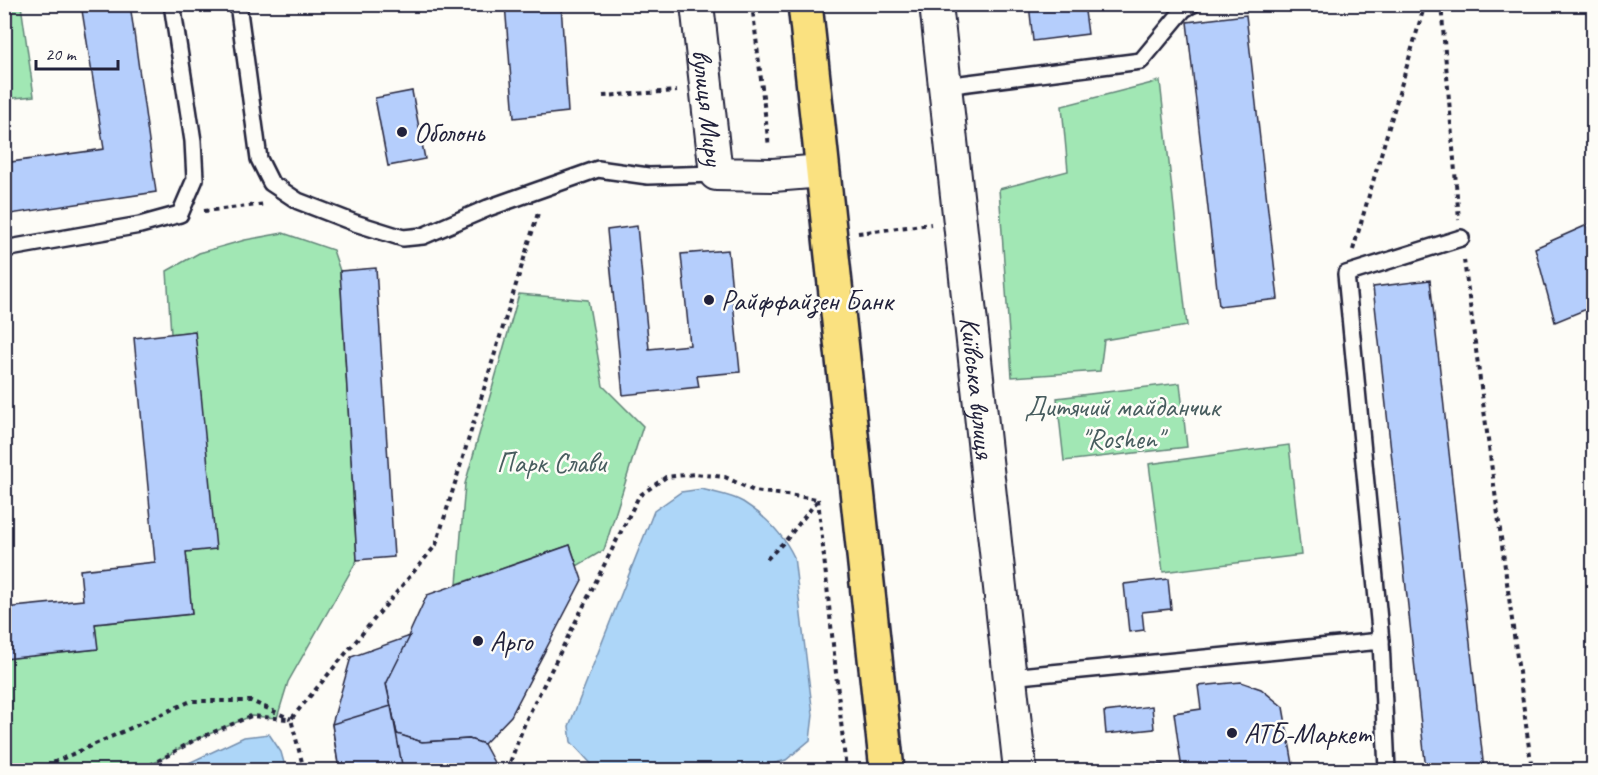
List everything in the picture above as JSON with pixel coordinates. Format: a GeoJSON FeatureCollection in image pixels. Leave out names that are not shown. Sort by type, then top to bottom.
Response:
{"type":"FeatureCollection","features":[{"type":"Feature","properties":{"kind":"main road"},"geometry":{"type":"LineString","coordinates":[[805,4],[887,771]]}},
{"type":"Feature","properties":{"kind":"street","name":"вулиця Миру"},"geometry":{"type":"LineString","coordinates":[[697,4],[716,174],[773,176],[823,171]]}},
{"type":"Feature","properties":{"kind":"street","name":"Київська вулиця"},"geometry":{"type":"LineString","coordinates":[[936,4],[1020,771]]}},
{"type":"Feature","properties":{"kind":"lane"},"geometry":{"type":"LineString","coordinates":[[4,249],[140,225],[180,213],[195,179],[194,141],[172,4]]}},
{"type":"Feature","properties":{"kind":"lane"},"geometry":{"type":"LineString","coordinates":[[238,4],[259,159],[271,183],[298,201],[355,223],[404,238],[423,236],[488,208],[598,169],[648,176],[716,174]]}},
{"type":"Feature","properties":{"kind":"lane"},"geometry":{"type":"LineString","coordinates":[[945,86],[1141,61],[1184,9],[1193,4]]}},
{"type":"Feature","properties":{"kind":"lane"},"geometry":{"type":"LineString","coordinates":[[1387,771],[1381,641],[1346,274],[1461,238]]}},
{"type":"Feature","properties":{"kind":"lane"},"geometry":{"type":"LineString","coordinates":[[1009,677],[1381,641]]}},
{"type":"Feature","properties":{"kind":"path"},"geometry":{"type":"LineString","coordinates":[[752,4],[773,176]]}},
{"type":"Feature","properties":{"kind":"path"},"geometry":{"type":"LineString","coordinates":[[1346,274],[1425,4]]}},
{"type":"Feature","properties":{"kind":"path"},"geometry":{"type":"LineString","coordinates":[[1441,4],[1461,238],[1532,771]]}},
{"type":"Feature","properties":{"kind":"path"},"geometry":{"type":"LineString","coordinates":[[603,96],[688,90]]}},
{"type":"Feature","properties":{"kind":"path"},"geometry":{"type":"LineString","coordinates":[[291,720],[436,545],[547,187]]}},
{"type":"Feature","properties":{"kind":"path"},"geometry":{"type":"LineString","coordinates":[[231,208],[268,204]]}},
{"type":"Feature","properties":{"kind":"path"},"geometry":{"type":"LineString","coordinates":[[856,233],[958,221]]}},
{"type":"Feature","properties":{"kind":"path"},"geometry":{"type":"LineString","coordinates":[[511,771],[509,765],[526,720],[639,496],[666,477],[695,474],[725,477],[754,491],[818,499]]}},
{"type":"Feature","properties":{"kind":"path"},"geometry":{"type":"LineString","coordinates":[[767,559],[786,540],[818,499]]}},
{"type":"Feature","properties":{"kind":"path"},"geometry":{"type":"LineString","coordinates":[[818,499],[846,771]]}},
{"type":"Feature","properties":{"kind":"path"},"geometry":{"type":"LineString","coordinates":[[37,771],[191,701],[251,701],[291,720]]}},
{"type":"Feature","properties":{"kind":"path"},"geometry":{"type":"LineString","coordinates":[[142,771],[194,741],[251,716],[291,720]]}},
{"type":"Feature","properties":{"kind":"path"},"geometry":{"type":"LineString","coordinates":[[291,720],[304,771]]}},
{"type":"Feature","properties":{"kind":"green space"},"geometry":{"type":"Polygon","coordinates":[[[4,5],[21,5],[34,96],[5,99],[4,5]]]}},
{"type":"Feature","properties":{"kind":"green space"},"geometry":{"type":"Polygon","coordinates":[[[1160,81],[1187,326],[1104,340],[1100,371],[1012,377],[999,189],[1068,171],[1062,106],[1160,81]]]}},
{"type":"Feature","properties":{"kind":"green space"},"geometry":{"type":"Polygon","coordinates":[[[283,233],[333,250],[340,271],[357,560],[288,682],[277,718],[251,716],[193,741],[142,770],[5,770],[5,659],[97,649],[95,624],[192,614],[186,552],[194,331],[171,334],[167,271],[199,253],[245,240],[283,233]]]}},
{"type":"Feature","properties":{"kind":"green space","name":"Парк Слави"},"geometry":{"type":"Polygon","coordinates":[[[519,294],[588,300],[603,386],[643,426],[604,550],[577,566],[570,545],[457,584],[465,484],[519,294]]]}},
{"type":"Feature","properties":{"kind":"green space","name":"Дитячий майданчик \"Roshen\""},"geometry":{"type":"Polygon","coordinates":[[[1180,383],[1187,447],[1064,461],[1057,398],[1180,383]]]}},
{"type":"Feature","properties":{"kind":"green space"},"geometry":{"type":"Polygon","coordinates":[[[1289,445],[1301,555],[1163,572],[1149,464],[1289,445]]]}},
{"type":"Feature","properties":{"kind":"water"},"geometry":{"type":"Polygon","coordinates":[[[702,489],[734,498],[751,507],[779,533],[794,557],[813,715],[810,740],[786,760],[752,770],[597,770],[571,742],[569,726],[654,511],[681,492],[702,489]]]}},
{"type":"Feature","properties":{"kind":"water"},"geometry":{"type":"Polygon","coordinates":[[[269,734],[281,752],[286,770],[174,770],[244,737],[269,734]]]}},
{"type":"Feature","properties":{"kind":"building"},"geometry":{"type":"Polygon","coordinates":[[[81,4],[130,4],[156,192],[4,215],[4,163],[104,149],[81,4]]]}},
{"type":"Feature","properties":{"kind":"building"},"geometry":{"type":"Polygon","coordinates":[[[505,4],[561,4],[568,112],[514,118],[505,4]]]}},
{"type":"Feature","properties":{"kind":"building"},"geometry":{"type":"Polygon","coordinates":[[[1029,4],[1084,4],[1088,34],[1033,41],[1029,4]]]}},
{"type":"Feature","properties":{"kind":"building"},"geometry":{"type":"Polygon","coordinates":[[[1246,15],[1278,299],[1219,306],[1187,22],[1246,15]]]}},
{"type":"Feature","properties":{"kind":"building"},"geometry":{"type":"Polygon","coordinates":[[[412,91],[425,159],[388,166],[375,98],[412,91]]]}},
{"type":"Feature","properties":{"kind":"building"},"geometry":{"type":"Polygon","coordinates":[[[1594,222],[1594,306],[1555,322],[1535,248],[1594,222]]]}},
{"type":"Feature","properties":{"kind":"building","name":"Райффайзен Банк"},"geometry":{"type":"Polygon","coordinates":[[[637,226],[649,349],[690,345],[681,254],[728,250],[740,372],[697,376],[699,387],[623,395],[607,230],[637,226]]]}},
{"type":"Feature","properties":{"kind":"building"},"geometry":{"type":"Polygon","coordinates":[[[376,268],[394,557],[357,560],[340,271],[376,268]]]}},
{"type":"Feature","properties":{"kind":"building"},"geometry":{"type":"Polygon","coordinates":[[[1430,280],[1484,770],[1426,770],[1373,287],[1430,280]]]}},
{"type":"Feature","properties":{"kind":"building"},"geometry":{"type":"Polygon","coordinates":[[[195,331],[216,549],[186,552],[192,614],[95,624],[98,649],[4,659],[4,608],[83,600],[80,570],[155,562],[134,338],[195,331]]]}},
{"type":"Feature","properties":{"kind":"building","name":"Арго"},"geometry":{"type":"Polygon","coordinates":[[[570,545],[582,580],[511,716],[484,744],[469,739],[422,742],[397,734],[386,684],[427,595],[570,545]]]}},
{"type":"Feature","properties":{"kind":"building"},"geometry":{"type":"Polygon","coordinates":[[[1168,579],[1171,609],[1142,612],[1144,630],[1129,632],[1124,584],[1168,579]]]}},
{"type":"Feature","properties":{"kind":"building"},"geometry":{"type":"Polygon","coordinates":[[[410,636],[386,684],[397,734],[422,742],[469,739],[484,744],[498,770],[339,770],[332,724],[351,657],[410,636]]]}},
{"type":"Feature","properties":{"kind":"building","name":"АТБ-Маркет"},"geometry":{"type":"Polygon","coordinates":[[[1241,682],[1261,689],[1283,707],[1294,770],[1182,770],[1174,713],[1201,709],[1198,686],[1241,682]]]}},
{"type":"Feature","properties":{"kind":"building"},"geometry":{"type":"Polygon","coordinates":[[[391,706],[403,770],[339,770],[332,724],[391,706]]]}},
{"type":"Feature","properties":{"kind":"building"},"geometry":{"type":"Polygon","coordinates":[[[1152,706],[1154,729],[1106,734],[1104,712],[1152,706]]]}},
{"type":"Feature","properties":{"kind":"building"},"geometry":{"type":"Polygon","coordinates":[[[1163,764],[1164,770],[1116,770],[1163,764]]]}},
{"type":"Feature","properties":{"kind":"place","name":"Оболонь"},"geometry":{"type":"Point","coordinates":[402,132]}},
{"type":"Feature","properties":{"kind":"place","name":"Райффайзен Банк"},"geometry":{"type":"Point","coordinates":[709,300]}},
{"type":"Feature","properties":{"kind":"place","name":"Арго"},"geometry":{"type":"Point","coordinates":[478,641]}},
{"type":"Feature","properties":{"kind":"place","name":"АТБ-Маркет"},"geometry":{"type":"Point","coordinates":[1232,733]}}]}
